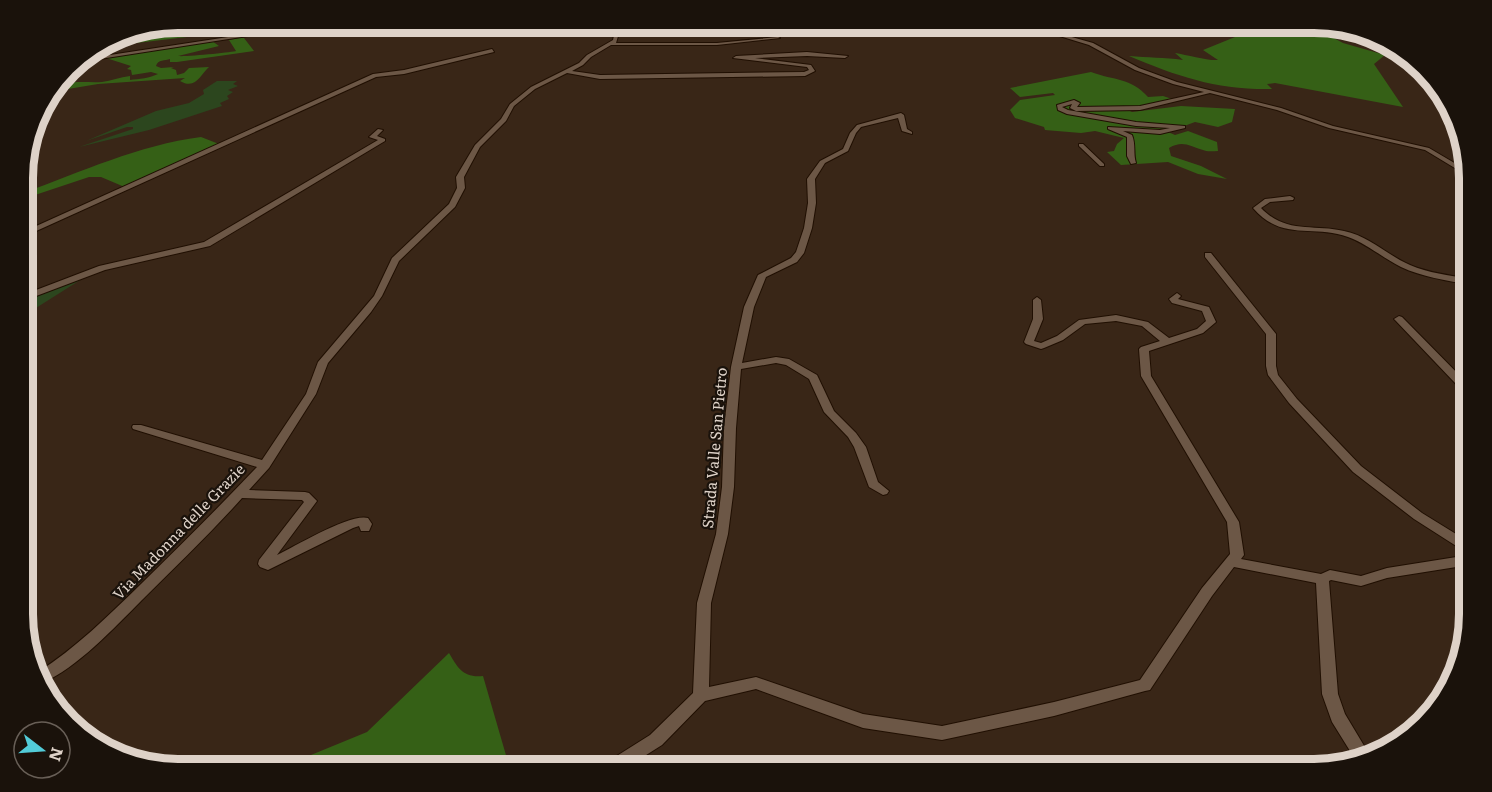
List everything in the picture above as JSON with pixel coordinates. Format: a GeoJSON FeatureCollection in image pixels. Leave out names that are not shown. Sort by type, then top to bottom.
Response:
{"type":"FeatureCollection","features":[{"type":"Feature","properties":{"kind":"street"},"geometry":{"type":"LineString","coordinates":[[96,59],[261,33]]}},
{"type":"Feature","properties":{"kind":"street","name":"Via Madonna delle Grazie"},"geometry":{"type":"LineString","coordinates":[[46,674],[64,663],[108,625],[265,465],[311,394],[323,362],[378,296],[395,260],[452,205],[461,188],[460,177],[477,146],[504,120],[512,105],[533,88],[581,64],[589,56],[616,41],[614,36],[616,33]]}},
{"type":"Feature","properties":{"kind":"street"},"geometry":{"type":"LineString","coordinates":[[1055,33],[1091,44],[1137,69],[1210,92],[1280,109],[1340,130],[1427,149],[1458,168]]}},
{"type":"Feature","properties":{"kind":"street"},"geometry":{"type":"LineString","coordinates":[[609,44],[717,44],[778,38]]}},
{"type":"Feature","properties":{"kind":"street"},"geometry":{"type":"LineString","coordinates":[[33,230],[375,75],[409,71],[492,51]]}},
{"type":"Feature","properties":{"kind":"street"},"geometry":{"type":"LineString","coordinates":[[565,71],[600,77],[805,74],[812,69],[802,65],[736,58],[807,54],[845,56]]}},
{"type":"Feature","properties":{"kind":"street"},"geometry":{"type":"LineString","coordinates":[[1132,163],[1130,136],[1110,128],[1160,132],[1183,127],[1125,122],[1066,112],[1059,106],[1074,102],[1077,103],[1072,107],[1076,109],[1140,108],[1210,92]]}},
{"type":"Feature","properties":{"kind":"street","name":"Strada Valle San Pietro"},"geometry":{"type":"LineString","coordinates":[[701,694],[704,603],[722,534],[728,487],[730,428],[736,367],[750,307],[762,275],[794,260],[800,253],[810,219],[811,179],[822,162],[846,150],[853,133],[859,126],[901,115],[904,130],[910,133]]}},
{"type":"Feature","properties":{"kind":"street"},"geometry":{"type":"LineString","coordinates":[[33,294],[102,268],[207,244],[383,140],[372,137],[380,130]]}},
{"type":"Feature","properties":{"kind":"street"},"geometry":{"type":"LineString","coordinates":[[1081,145],[1102,165]]}},
{"type":"Feature","properties":{"kind":"street"},"geometry":{"type":"LineString","coordinates":[[1290,198],[1270,200],[1261,203],[1257,208],[1266,217],[1280,225],[1301,231],[1340,232],[1351,235],[1407,267],[1459,280]]}},
{"type":"Feature","properties":{"kind":"street"},"geometry":{"type":"LineString","coordinates":[[1208,255],[1271,334],[1271,366],[1274,375],[1293,401],[1357,469],[1459,547]]}},
{"type":"Feature","properties":{"kind":"street"},"geometry":{"type":"LineString","coordinates":[[626,759],[656,740],[701,694],[756,683],[863,721],[942,733],[1054,710],[1146,685],[1207,592],[1237,555],[1233,522],[1146,376],[1144,350],[1200,331],[1211,322],[1206,309],[1175,301],[1173,299],[1177,296]]}},
{"type":"Feature","properties":{"kind":"street"},"geometry":{"type":"LineString","coordinates":[[1037,300],[1038,319],[1029,342],[1041,346],[1060,338],[1082,322],[1116,318],[1145,324],[1167,341]]}},
{"type":"Feature","properties":{"kind":"street"},"geometry":{"type":"LineString","coordinates":[[1399,319],[1420,337],[1442,366],[1459,382]]}},
{"type":"Feature","properties":{"kind":"street"},"geometry":{"type":"LineString","coordinates":[[736,367],[776,360],[789,362],[813,377],[829,412],[852,435],[860,447],[873,484],[883,491]]}},
{"type":"Feature","properties":{"kind":"street"},"geometry":{"type":"LineString","coordinates":[[137,427],[265,465]]}},
{"type":"Feature","properties":{"kind":"street"},"geometry":{"type":"LineString","coordinates":[[239,494],[305,496],[310,501],[266,560],[265,564],[268,565],[350,524],[364,521],[365,528]]}},
{"type":"Feature","properties":{"kind":"street"},"geometry":{"type":"LineString","coordinates":[[1231,562],[1322,579],[1330,575],[1361,581],[1459,556]]}},
{"type":"Feature","properties":{"kind":"street"},"geometry":{"type":"LineString","coordinates":[[1322,579],[1330,694],[1338,717],[1359,751]]}},
{"type":"Feature","properties":{"kind":"green space"},"geometry":{"type":"Polygon","coordinates":[[[204,33],[204,35],[123,45],[159,34],[204,33]]]}},
{"type":"Feature","properties":{"kind":"green space"},"geometry":{"type":"Polygon","coordinates":[[[1238,33],[1326,34],[1343,43],[1385,55],[1374,64],[1403,107],[1275,83],[1267,84],[1272,89],[1216,85],[1182,76],[1129,56],[1183,60],[1175,53],[1218,60],[1203,50],[1240,35],[1238,33]]]}},
{"type":"Feature","properties":{"kind":"green space"},"geometry":{"type":"Polygon","coordinates":[[[244,38],[254,51],[177,62],[170,62],[170,59],[160,61],[156,66],[174,67],[171,68],[176,70],[177,75],[189,68],[209,67],[194,83],[180,81],[185,78],[98,84],[68,89],[66,87],[70,83],[102,82],[130,76],[130,80],[133,80],[158,74],[151,72],[132,75],[131,70],[127,69],[131,66],[106,58],[212,41],[219,46],[178,56],[236,51],[229,40],[244,38]]]}},
{"type":"Feature","properties":{"kind":"green space"},"geometry":{"type":"Polygon","coordinates":[[[1091,72],[1135,86],[1148,97],[1163,96],[1172,99],[1172,103],[1128,110],[1132,112],[1181,106],[1235,109],[1232,122],[1218,127],[1195,122],[1168,132],[1175,135],[1188,131],[1217,142],[1218,151],[1206,151],[1182,144],[1169,148],[1171,156],[1201,166],[1227,179],[1198,174],[1168,162],[1121,165],[1107,152],[1114,151],[1117,144],[1124,138],[1095,131],[1081,133],[1045,130],[1044,127],[1015,118],[1010,110],[1020,100],[1055,95],[1053,93],[1020,97],[1010,88],[1091,72]]]}},
{"type":"Feature","properties":{"kind":"green space"},"geometry":{"type":"Polygon","coordinates":[[[217,81],[237,81],[233,84],[238,86],[228,90],[233,92],[227,96],[229,99],[220,103],[222,106],[149,130],[79,147],[133,129],[133,127],[127,127],[86,141],[156,111],[189,103],[204,94],[203,90],[217,81]]]}},
{"type":"Feature","properties":{"kind":"green space"},"geometry":{"type":"Polygon","coordinates":[[[201,137],[219,144],[127,188],[101,177],[89,177],[33,196],[33,189],[110,160],[201,137]]]}},
{"type":"Feature","properties":{"kind":"green space"},"geometry":{"type":"Polygon","coordinates":[[[85,277],[33,310],[33,296],[85,277]]]}},
{"type":"Feature","properties":{"kind":"green space"},"geometry":{"type":"Polygon","coordinates":[[[449,653],[458,667],[466,674],[483,676],[507,759],[301,759],[367,732],[449,653]]]}}]}
